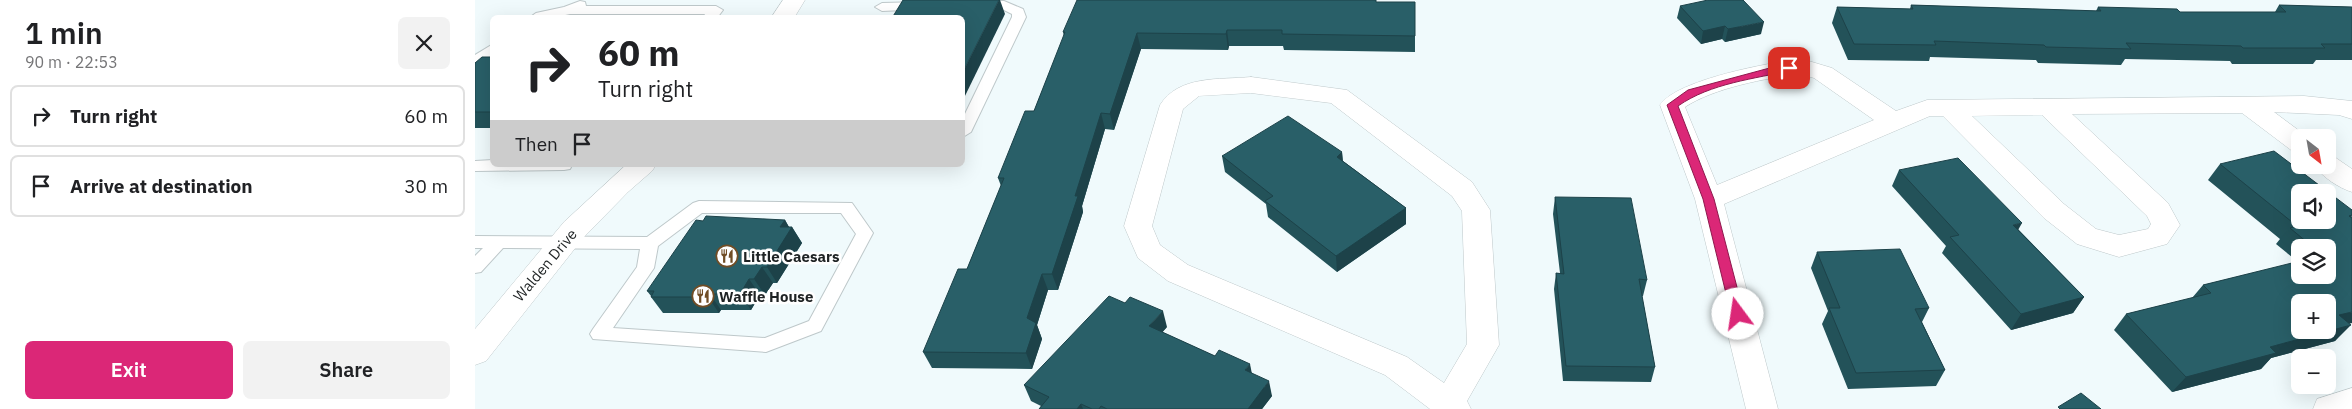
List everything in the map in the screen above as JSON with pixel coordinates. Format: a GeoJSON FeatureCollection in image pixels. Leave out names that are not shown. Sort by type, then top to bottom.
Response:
{"type":"FeatureCollection","features":[{"type":"Feature","properties":{"kind":"street"},"geometry":{"type":"LineString","coordinates":[[784,15],[794,0]]}},
{"type":"Feature","properties":{"kind":"street"},"geometry":{"type":"LineString","coordinates":[[1762,409],[1709,199],[1672,105],[1691,92],[1777,69],[1802,66],[1823,73],[1894,122]]}},
{"type":"Feature","properties":{"kind":"street"},"geometry":{"type":"LineString","coordinates":[[1251,85],[1338,96],[1462,189],[1476,210],[1483,345],[1452,406],[1396,366],[1178,273],[1148,251],[1138,226],[1172,105],[1193,89],[1251,85]]}},
{"type":"Feature","properties":{"kind":"street"},"geometry":{"type":"LineString","coordinates":[[1709,199],[1927,108],[2304,104],[2343,107],[2352,111]]}},
{"type":"Feature","properties":{"kind":"street"},"geometry":{"type":"LineString","coordinates":[[2249,105],[2291,137]]}},
{"type":"Feature","properties":{"kind":"street"},"geometry":{"type":"LineString","coordinates":[[1950,108],[2054,211],[2087,237],[2119,246],[2157,238],[2166,225],[2158,210],[2049,107]]}},
{"type":"Feature","properties":{"kind":"street","name":"Walden Drive"},"geometry":{"type":"LineString","coordinates":[[475,352],[559,244],[641,167]]}},
{"type":"Feature","properties":{"kind":"street"},"geometry":{"type":"LineString","coordinates":[[2336,171],[2352,183]]}},
{"type":"Feature","properties":{"kind":"street"},"geometry":{"type":"LineString","coordinates":[[2329,409],[2352,402]]}},
{"type":"Feature","properties":{"kind":"lane"},"geometry":{"type":"LineString","coordinates":[[542,15],[546,13],[561,14],[585,0]]}},
{"type":"Feature","properties":{"kind":"lane"},"geometry":{"type":"LineString","coordinates":[[965,128],[1019,17],[1018,12],[1004,5],[966,6]]}},
{"type":"Feature","properties":{"kind":"lane"},"geometry":{"type":"LineString","coordinates":[[880,8],[938,6]]}},
{"type":"Feature","properties":{"kind":"lane"},"geometry":{"type":"LineString","coordinates":[[570,10],[715,10],[711,15]]}},
{"type":"Feature","properties":{"kind":"lane"},"geometry":{"type":"LineString","coordinates":[[475,62],[490,50]]}},
{"type":"Feature","properties":{"kind":"lane"},"geometry":{"type":"LineString","coordinates":[[475,166],[490,166]]}},
{"type":"Feature","properties":{"kind":"lane"},"geometry":{"type":"LineString","coordinates":[[475,242],[559,244],[650,243],[699,207],[847,207],[865,233],[815,326],[766,345],[599,334],[645,268],[650,243]]}},
{"type":"Feature","properties":{"kind":"lane"},"geometry":{"type":"LineString","coordinates":[[475,267],[499,243]]}},
{"type":"Feature","properties":{"kind":"building"},"geometry":{"type":"Polygon","coordinates":[[[903,0],[999,0],[965,68],[965,15],[894,15],[903,0]]]}},
{"type":"Feature","properties":{"kind":"building"},"geometry":{"type":"Polygon","coordinates":[[[1077,0],[1376,0],[1376,2],[1415,2],[1415,36],[1282,34],[1282,30],[1227,30],[1226,34],[1137,33],[1110,114],[1101,113],[1075,196],[1078,196],[1052,274],[1042,274],[1027,318],[1036,323],[1026,353],[923,352],[958,269],[967,269],[1004,178],[998,178],[1025,111],[1034,111],[1077,0]]]}},
{"type":"Feature","properties":{"kind":"building"},"geometry":{"type":"Polygon","coordinates":[[[1708,0],[1743,0],[1764,22],[1728,29],[1725,26],[1703,31],[1680,6],[1708,0]]]}},
{"type":"Feature","properties":{"kind":"building"},"geometry":{"type":"Polygon","coordinates":[[[1911,5],[2101,11],[2098,7],[2177,9],[2180,12],[2286,12],[2279,5],[2352,7],[2352,44],[2321,44],[2325,48],[2243,48],[2241,46],[2126,43],[2131,49],[1934,41],[1936,45],[1854,44],[1837,7],[1913,9],[1911,5]]]}},
{"type":"Feature","properties":{"kind":"building"},"geometry":{"type":"Polygon","coordinates":[[[482,57],[490,57],[490,112],[475,112],[475,63],[482,57]]]}},
{"type":"Feature","properties":{"kind":"building"},"geometry":{"type":"Polygon","coordinates":[[[1288,116],[1342,152],[1337,157],[1406,208],[1336,256],[1265,201],[1273,196],[1222,156],[1288,116]]]}},
{"type":"Feature","properties":{"kind":"building"},"geometry":{"type":"Polygon","coordinates":[[[2274,151],[2291,164],[2291,174],[2304,174],[2318,184],[2291,184],[2291,221],[2220,164],[2274,151]]]}},
{"type":"Feature","properties":{"kind":"building"},"geometry":{"type":"Polygon","coordinates":[[[1958,158],[2022,223],[2013,225],[2084,297],[2021,314],[1950,237],[1959,235],[1899,170],[1958,158]]]}},
{"type":"Feature","properties":{"kind":"building"},"geometry":{"type":"Polygon","coordinates":[[[1555,197],[1631,198],[1647,280],[1639,279],[1655,367],[1566,366],[1556,273],[1564,274],[1555,197]]]}},
{"type":"Feature","properties":{"kind":"building"},"geometry":{"type":"Polygon","coordinates":[[[2336,198],[2352,210],[2352,215],[2349,216],[2352,218],[2352,312],[2339,315],[2351,325],[2336,329],[2336,294],[2291,294],[2291,339],[2299,339],[2270,347],[2276,353],[2186,377],[2126,314],[2211,293],[2203,285],[2291,263],[2291,284],[2336,284],[2336,239],[2303,239],[2291,229],[2336,229],[2336,198]]]}},
{"type":"Feature","properties":{"kind":"building"},"geometry":{"type":"Polygon","coordinates":[[[706,216],[785,220],[780,227],[792,227],[767,267],[762,267],[754,279],[749,279],[740,294],[710,294],[708,297],[651,297],[654,291],[647,291],[696,220],[703,221],[706,216]]]}},
{"type":"Feature","properties":{"kind":"building"},"geometry":{"type":"Polygon","coordinates":[[[1900,249],[1929,308],[1915,309],[1945,370],[1856,373],[1829,308],[1840,308],[1817,252],[1900,249]]]}},
{"type":"Feature","properties":{"kind":"building"},"geometry":{"type":"Polygon","coordinates":[[[1109,296],[1125,303],[1130,297],[1163,311],[1149,326],[1215,356],[1219,350],[1250,364],[1245,370],[1269,381],[1248,409],[1107,409],[1101,406],[1099,409],[1092,409],[1081,404],[1077,409],[1039,409],[1049,397],[1024,385],[1109,296]]]}},
{"type":"Feature","properties":{"kind":"building"},"geometry":{"type":"Polygon","coordinates":[[[2081,393],[2101,409],[2060,409],[2058,407],[2081,393]]]}},
{"type":"Feature","properties":{"kind":"place","name":"Little Caesars"},"geometry":{"type":"Point","coordinates":[727,256]}},
{"type":"Feature","properties":{"kind":"place","name":"Waffle House"},"geometry":{"type":"Point","coordinates":[703,296]}},
{"type":"Feature","properties":{"kind":"route"},"geometry":{"type":"LineString","coordinates":[[1738,314],[1709,199],[1672,105],[1691,92],[1777,69],[1789,68]]}}]}
